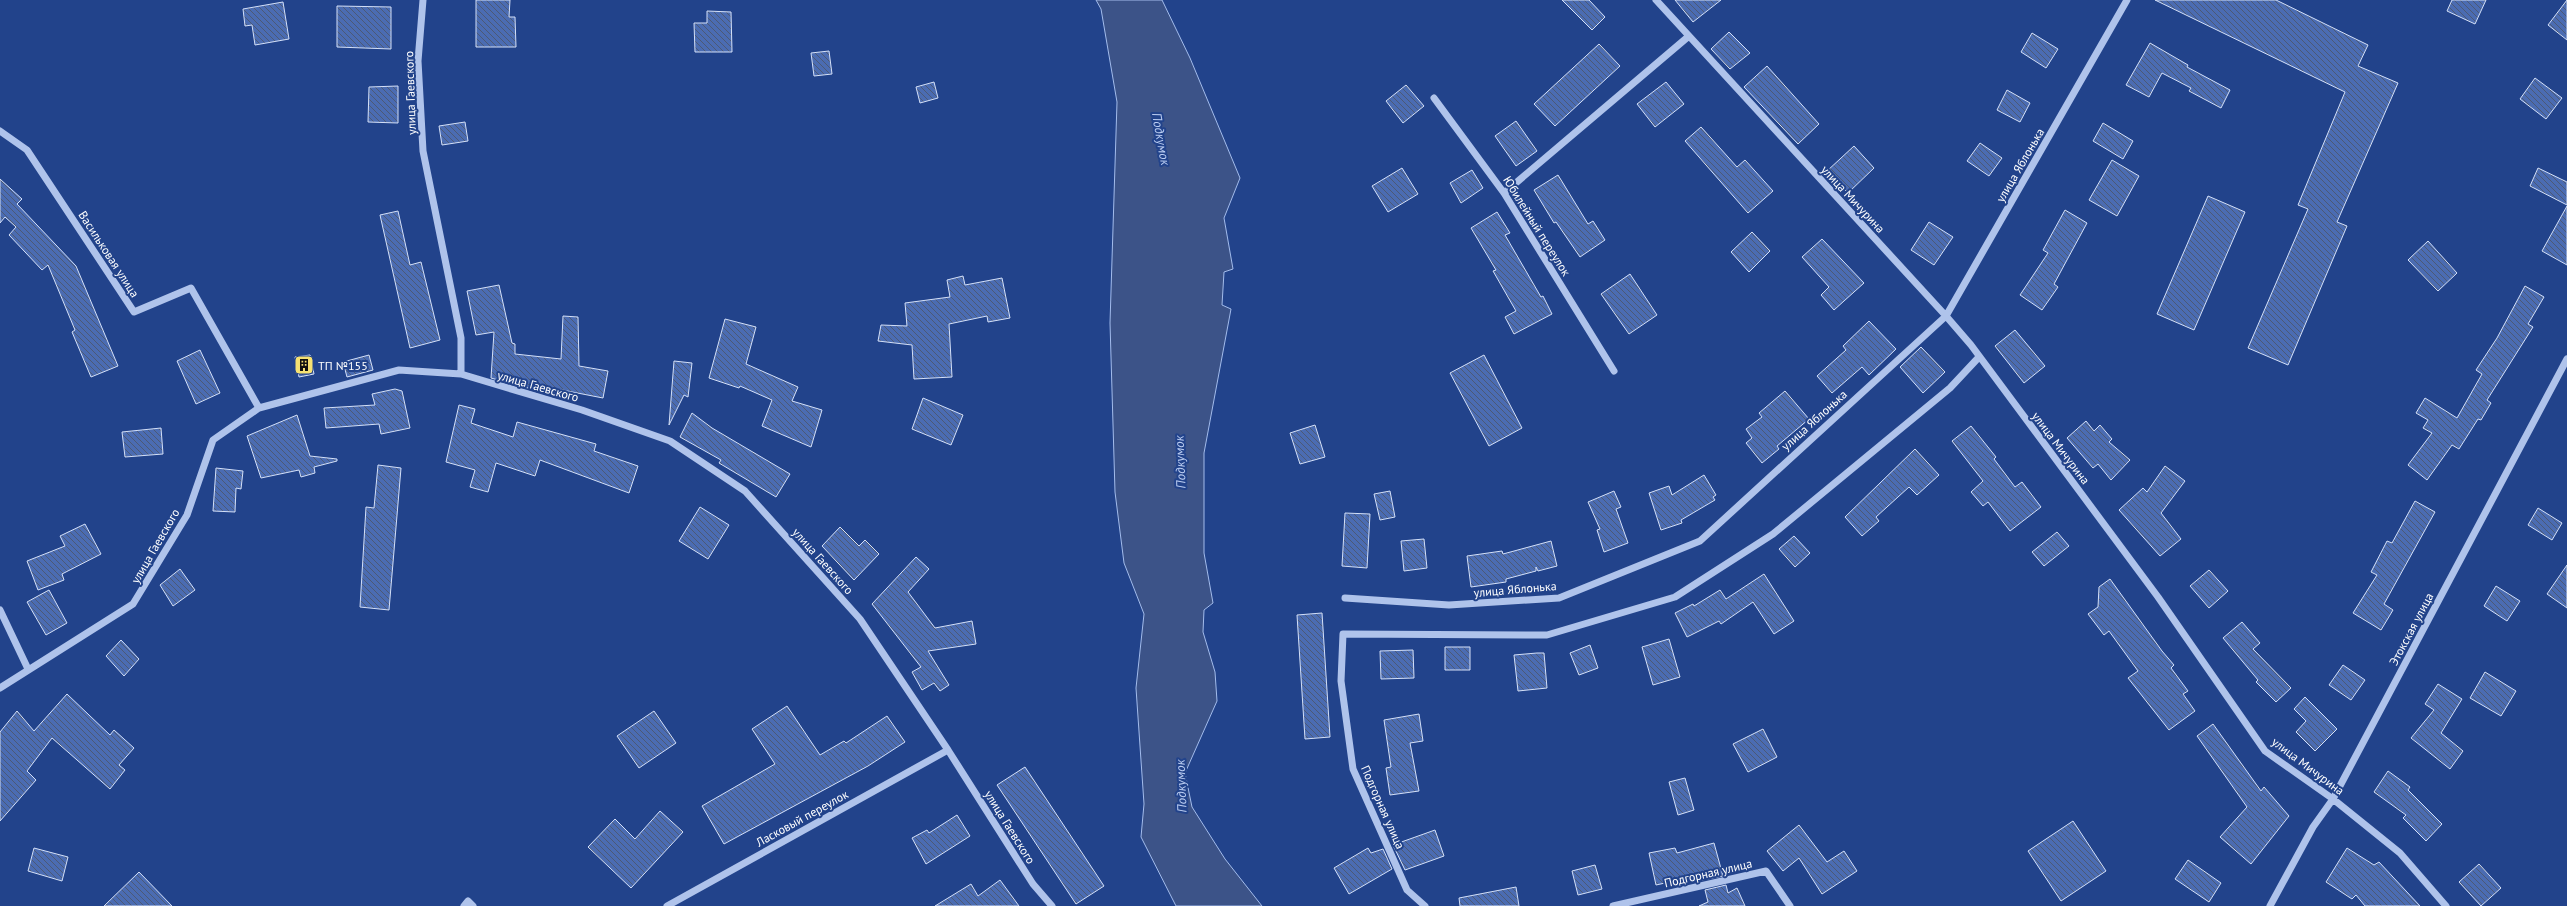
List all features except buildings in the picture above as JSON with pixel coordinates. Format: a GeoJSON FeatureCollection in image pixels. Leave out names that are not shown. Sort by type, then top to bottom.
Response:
{"type":"FeatureCollection","features":[{"type":"Feature","properties":{"kind":"street","name":"улица Гаевского"},"geometry":{"type":"LineString","coordinates":[[423,0],[418,61],[423,151],[461,338],[461,374]]}},
{"type":"Feature","properties":{"kind":"street","name":"улица Мичурина"},"geometry":{"type":"LineString","coordinates":[[1656,0],[1946,316],[1979,356],[2158,597],[2265,751],[2333,799],[2400,853],[2446,906]]}},
{"type":"Feature","properties":{"kind":"street","name":"улица Яблонька"},"geometry":{"type":"LineString","coordinates":[[1345,598],[1449,605],[1559,598],[1700,541],[1946,316],[2127,0]]}},
{"type":"Feature","properties":{"kind":"street"},"geometry":{"type":"LineString","coordinates":[[1504,192],[1689,36]]}},
{"type":"Feature","properties":{"kind":"street","name":"Юбилейный переулок"},"geometry":{"type":"LineString","coordinates":[[1434,98],[1504,192],[1614,371]]}},
{"type":"Feature","properties":{"kind":"street","name":"Васильковая улица"},"geometry":{"type":"LineString","coordinates":[[0,131],[27,150],[134,312],[191,288],[260,408]]}},
{"type":"Feature","properties":{"kind":"street","name":"Подгорная улица"},"geometry":{"type":"LineString","coordinates":[[1425,906],[1407,890],[1353,769],[1341,680],[1343,634],[1547,635],[1675,597],[1772,534],[1950,388],[1979,356]]}},
{"type":"Feature","properties":{"kind":"street","name":"Этокская улица"},"geometry":{"type":"LineString","coordinates":[[2270,906],[2313,827],[2333,799],[2567,360]]}},
{"type":"Feature","properties":{"kind":"street","name":"улица Гаевского"},"geometry":{"type":"LineString","coordinates":[[0,688],[133,604],[187,515],[213,440],[260,408],[399,370],[461,374],[582,410],[670,441],[746,491],[860,619],[948,750],[1033,884],[1052,906]]}},
{"type":"Feature","properties":{"kind":"street"},"geometry":{"type":"LineString","coordinates":[[0,610],[28,669]]}},
{"type":"Feature","properties":{"kind":"street","name":"Ласковый переулок"},"geometry":{"type":"LineString","coordinates":[[667,906],[948,750]]}},
{"type":"Feature","properties":{"kind":"street","name":"Подгорная улица"},"geometry":{"type":"LineString","coordinates":[[1613,906],[1766,871],[1790,906]]}},
{"type":"Feature","properties":{"kind":"street"},"geometry":{"type":"LineString","coordinates":[[464,906],[468,901],[473,906]]}},
{"type":"Feature","properties":{"kind":"water","name":"Подкумок"},"geometry":{"type":"Polygon","coordinates":[[[1096,0],[1162,0],[1190,58],[1240,178],[1224,218],[1233,269],[1224,272],[1222,305],[1231,309],[1204,453],[1204,553],[1213,603],[1204,610],[1203,632],[1215,672],[1217,701],[1185,773],[1192,807],[1225,859],[1262,906],[1176,906],[1141,837],[1144,804],[1136,688],[1144,614],[1124,563],[1115,492],[1110,323],[1117,102],[1101,9],[1096,0]]]}},
{"type":"Feature","properties":{"kind":"place","name":"ТП №155"},"geometry":{"type":"Point","coordinates":[304,365]}}]}
